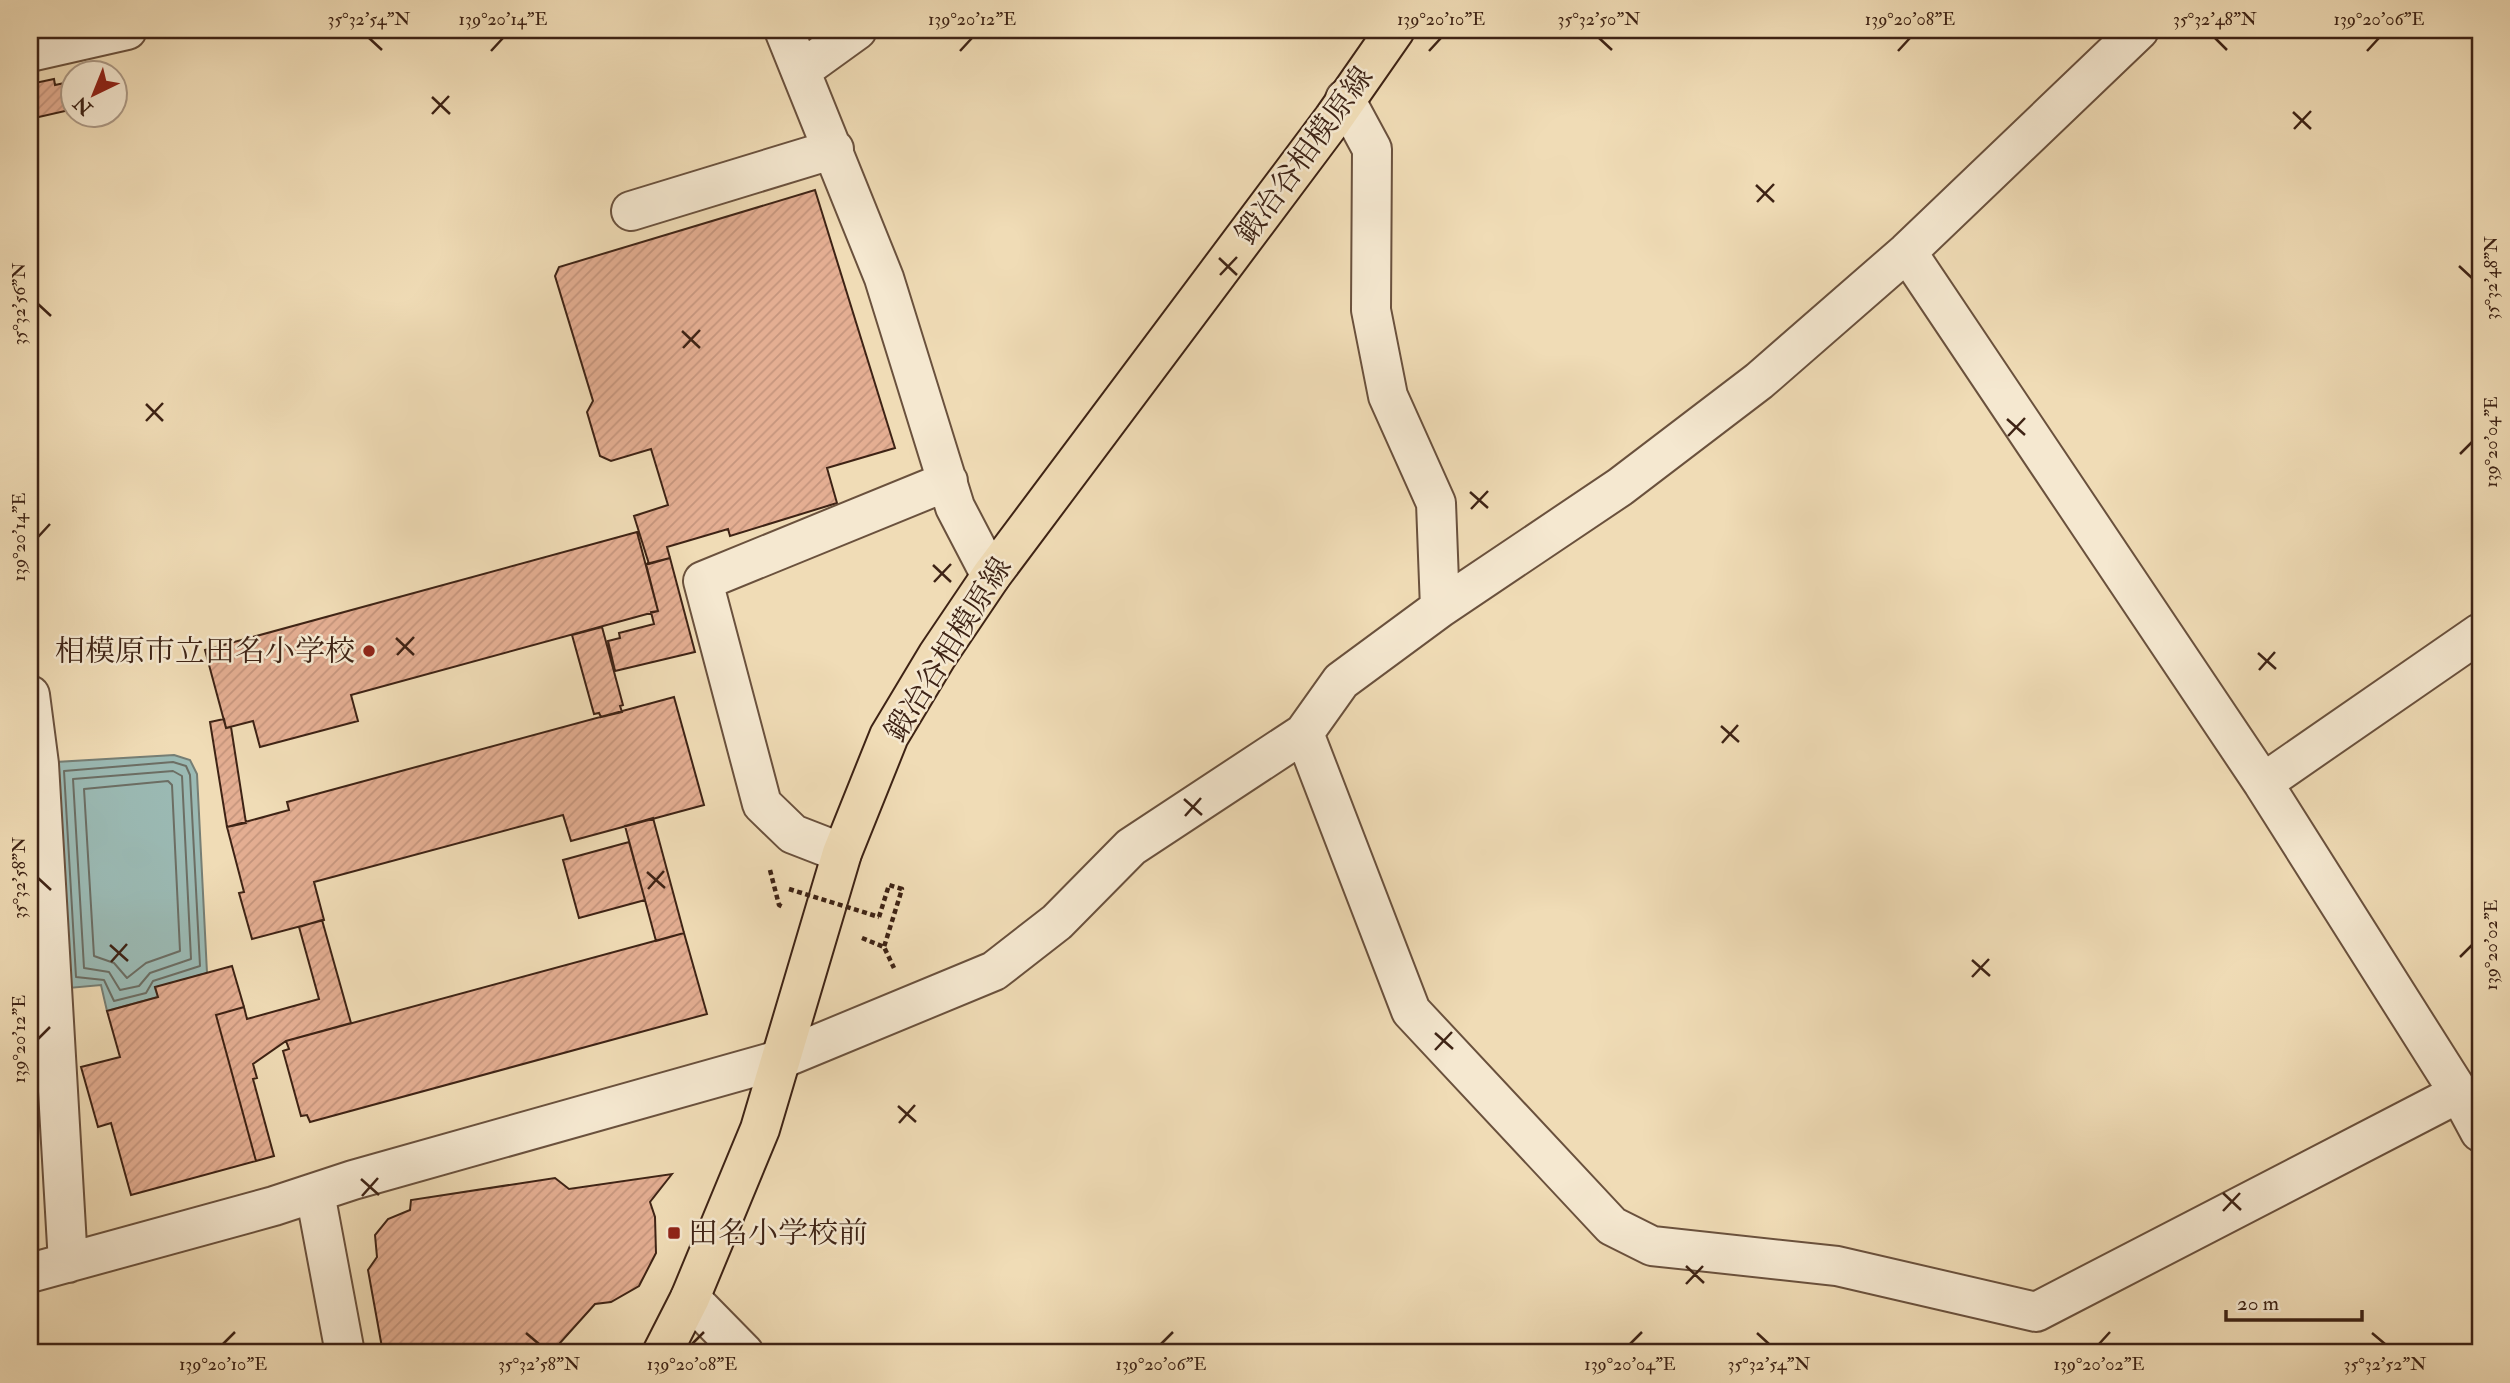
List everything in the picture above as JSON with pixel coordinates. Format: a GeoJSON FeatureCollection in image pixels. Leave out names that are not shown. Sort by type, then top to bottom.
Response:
{"type":"FeatureCollection","features":[{"type":"Feature","properties":{"kind":"main road","name":"鍛冶谷相模原線"},"geometry":{"type":"LineString","coordinates":[[662,1353],[690,1298],[760,1129],[842,853],[889,736],[937,656],[991,576],[1395,30]]}},
{"type":"Feature","properties":{"kind":"street"},"geometry":{"type":"LineString","coordinates":[[30,52],[127,30]]}},
{"type":"Feature","properties":{"kind":"street"},"geometry":{"type":"LineString","coordinates":[[784,30],[803,69],[884,278],[956,507],[991,576]]}},
{"type":"Feature","properties":{"kind":"street"},"geometry":{"type":"LineString","coordinates":[[803,69],[857,30]]}},
{"type":"Feature","properties":{"kind":"street"},"geometry":{"type":"LineString","coordinates":[[30,1273],[779,1060],[993,971],[1057,922],[1131,847],[1304,733],[1341,681],[1440,608],[1620,487],[1759,382],[1907,252],[2139,30]]}},
{"type":"Feature","properties":{"kind":"street"},"geometry":{"type":"LineString","coordinates":[[1345,99],[1372,149],[1371,310],[1388,396],[1436,503],[1440,608]]}},
{"type":"Feature","properties":{"kind":"street"},"geometry":{"type":"LineString","coordinates":[[631,211],[834,149]]}},
{"type":"Feature","properties":{"kind":"street"},"geometry":{"type":"LineString","coordinates":[[1907,252],[2263,783],[2459,1093],[2480,1132]]}},
{"type":"Feature","properties":{"kind":"street"},"geometry":{"type":"LineString","coordinates":[[842,853],[793,835],[762,804],[703,581],[948,481]]}},
{"type":"Feature","properties":{"kind":"street"},"geometry":{"type":"LineString","coordinates":[[2263,783],[2480,633]]}},
{"type":"Feature","properties":{"kind":"street"},"geometry":{"type":"LineString","coordinates":[[30,695],[68,1263]]}},
{"type":"Feature","properties":{"kind":"street"},"geometry":{"type":"LineString","coordinates":[[1304,733],[1411,1011],[1612,1226],[1652,1246],[1837,1266],[2036,1312],[2459,1093]]}},
{"type":"Feature","properties":{"kind":"street"},"geometry":{"type":"LineString","coordinates":[[315,1193],[345,1353]]}},
{"type":"Feature","properties":{"kind":"street"},"geometry":{"type":"LineString","coordinates":[[690,1298],[744,1353]]}},
{"type":"Feature","properties":{"kind":"path"},"geometry":{"type":"LineString","coordinates":[[789,889],[879,917],[890,885],[902,889],[884,947],[897,975]]}},
{"type":"Feature","properties":{"kind":"path"},"geometry":{"type":"LineString","coordinates":[[850,933],[884,947]]}},
{"type":"Feature","properties":{"kind":"water"},"geometry":{"type":"Polygon","coordinates":[[[174,755],[190,760],[197,774],[207,973],[155,988],[158,997],[107,1011],[101,985],[69,988],[56,762],[174,755]]]}},
{"type":"Feature","properties":{"kind":"building"},"geometry":{"type":"Polygon","coordinates":[[[54,79],[55,85],[60,84],[60,112],[30,119],[30,84],[54,79]]]}},
{"type":"Feature","properties":{"kind":"building"},"geometry":{"type":"Polygon","coordinates":[[[815,190],[895,448],[827,468],[837,503],[730,536],[728,529],[667,547],[670,558],[649,564],[634,516],[668,505],[651,449],[611,461],[600,456],[587,412],[593,401],[555,276],[559,267],[815,190]]]}},
{"type":"Feature","properties":{"kind":"building"},"geometry":{"type":"Polygon","coordinates":[[[637,532],[658,611],[351,695],[358,721],[260,747],[253,721],[226,728],[205,650],[637,532]]]}},
{"type":"Feature","properties":{"kind":"building"},"geometry":{"type":"Polygon","coordinates":[[[670,558],[695,652],[615,671],[608,641],[620,638],[619,633],[654,624],[651,612],[658,611],[646,564],[670,558]]]}},
{"type":"Feature","properties":{"kind":"building"},"geometry":{"type":"Polygon","coordinates":[[[602,627],[623,705],[620,706],[622,712],[601,717],[599,713],[594,714],[572,635],[602,627]]]}},
{"type":"Feature","properties":{"kind":"building"},"geometry":{"type":"Polygon","coordinates":[[[674,697],[704,805],[571,841],[563,815],[314,882],[324,920],[252,939],[239,893],[244,892],[227,827],[289,810],[287,802],[674,697]]]}},
{"type":"Feature","properties":{"kind":"building"},"geometry":{"type":"Polygon","coordinates":[[[224,719],[226,728],[231,727],[246,823],[227,827],[210,722],[224,719]]]}},
{"type":"Feature","properties":{"kind":"building"},"geometry":{"type":"Polygon","coordinates":[[[653,818],[684,933],[656,941],[625,826],[653,818]]]}},
{"type":"Feature","properties":{"kind":"building"},"geometry":{"type":"Polygon","coordinates":[[[629,842],[645,900],[579,918],[563,860],[629,842]]]}},
{"type":"Feature","properties":{"kind":"building"},"geometry":{"type":"Polygon","coordinates":[[[322,920],[351,1023],[286,1041],[253,1064],[257,1078],[253,1079],[274,1156],[256,1161],[216,1015],[244,1007],[247,1019],[319,999],[299,927],[322,920]]]}},
{"type":"Feature","properties":{"kind":"building"},"geometry":{"type":"Polygon","coordinates":[[[684,933],[707,1014],[310,1122],[307,1115],[301,1116],[283,1051],[289,1049],[286,1041],[684,933]]]}},
{"type":"Feature","properties":{"kind":"building"},"geometry":{"type":"Polygon","coordinates":[[[232,966],[244,1007],[216,1015],[256,1161],[131,1195],[111,1123],[98,1127],[81,1067],[120,1057],[107,1011],[158,997],[155,987],[232,966]]]}},
{"type":"Feature","properties":{"kind":"building"},"geometry":{"type":"Polygon","coordinates":[[[672,1174],[650,1202],[655,1217],[656,1253],[639,1286],[611,1302],[595,1304],[551,1353],[383,1353],[368,1270],[377,1257],[375,1235],[388,1219],[410,1210],[411,1200],[555,1178],[569,1189],[672,1174]]]}},
{"type":"Feature","properties":{"kind":"place","name":"相模原市立田名小学校"},"geometry":{"type":"Point","coordinates":[369,651]}},
{"type":"Feature","properties":{"kind":"place","name":"田名小学校前"},"geometry":{"type":"Point","coordinates":[674,1233]}}]}
